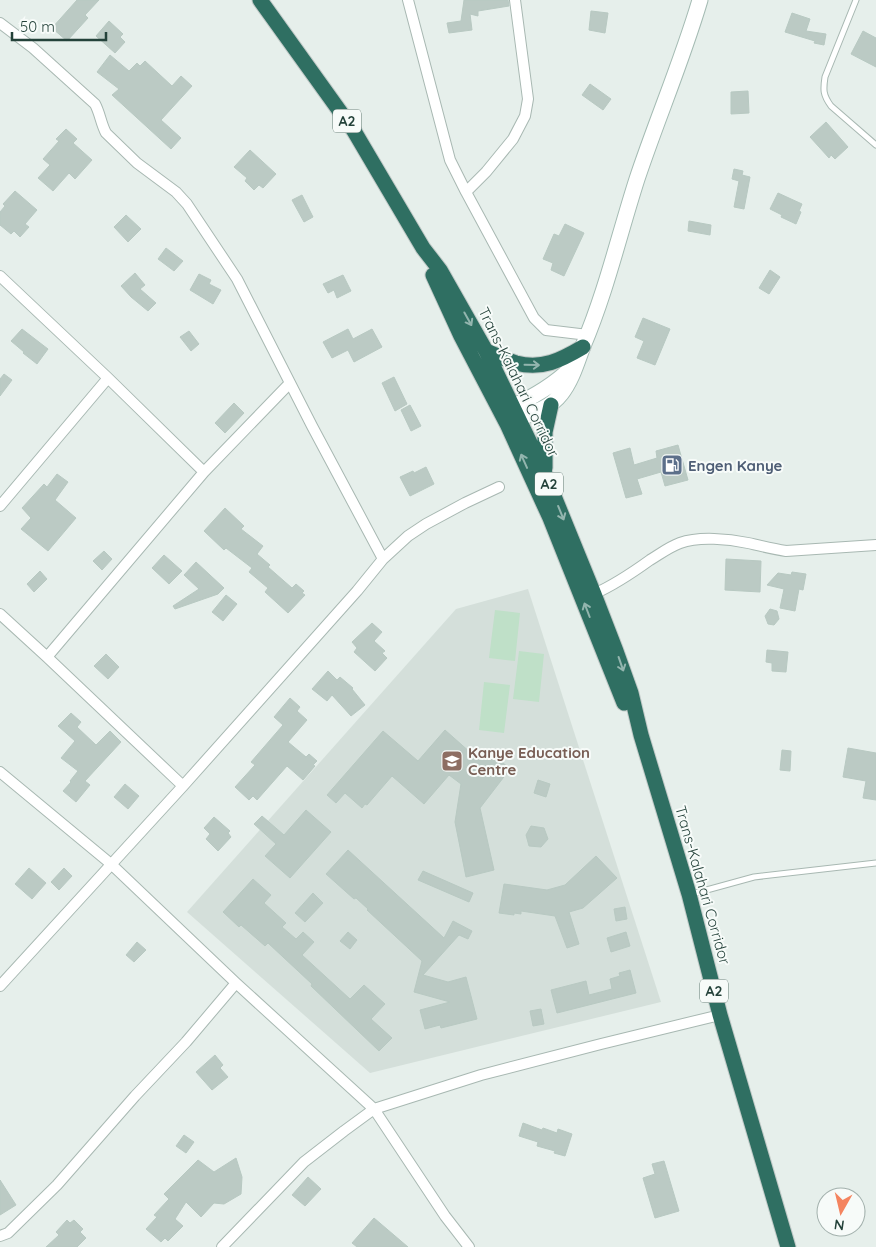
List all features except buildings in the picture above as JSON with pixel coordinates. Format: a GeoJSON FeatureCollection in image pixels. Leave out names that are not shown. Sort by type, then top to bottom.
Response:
{"type":"FeatureCollection","features":[{"type":"Feature","properties":{"kind":"highway","name":"Trans-Kalahari Corridor"},"geometry":{"type":"LineString","coordinates":[[260,0],[354,131],[423,248],[440,270],[486,351],[550,518],[624,702],[641,735]]}},
{"type":"Feature","properties":{"kind":"highway","name":"Trans-Kalahari Corridor"},"geometry":{"type":"LineString","coordinates":[[423,248],[430,268],[458,328],[545,474],[616,651],[628,684],[641,735],[689,894],[720,1015],[788,1247]]}},
{"type":"Feature","properties":{"kind":"highway"},"geometry":{"type":"LineString","coordinates":[[486,351],[515,363],[533,366],[551,363],[583,348]]}},
{"type":"Feature","properties":{"kind":"highway"},"geometry":{"type":"LineString","coordinates":[[545,474],[545,432],[551,405]]}},
{"type":"Feature","properties":{"kind":"street"},"geometry":{"type":"LineString","coordinates":[[408,0],[450,160],[466,192],[534,318],[546,330],[583,348]]}},
{"type":"Feature","properties":{"kind":"street"},"geometry":{"type":"LineString","coordinates":[[466,192],[486,172],[513,139],[525,116],[528,100],[515,0]]}},
{"type":"Feature","properties":{"kind":"street"},"geometry":{"type":"LineString","coordinates":[[510,416],[551,405],[562,393],[583,348],[637,180],[686,45],[700,0]]}},
{"type":"Feature","properties":{"kind":"street"},"geometry":{"type":"LineString","coordinates":[[2,28],[33,48],[95,104],[106,133],[138,164],[176,192],[187,204],[237,279],[383,558]]}},
{"type":"Feature","properties":{"kind":"street"},"geometry":{"type":"LineString","coordinates":[[0,276],[204,472]]}},
{"type":"Feature","properties":{"kind":"street"},"geometry":{"type":"LineString","coordinates":[[510,416],[535,395],[561,378],[583,348]]}},
{"type":"Feature","properties":{"kind":"street"},"geometry":{"type":"LineString","coordinates":[[0,506],[108,378]]}},
{"type":"Feature","properties":{"kind":"street"},"geometry":{"type":"LineString","coordinates":[[47,657],[204,472],[290,383]]}},
{"type":"Feature","properties":{"kind":"street"},"geometry":{"type":"LineString","coordinates":[[0,986],[183,786],[357,591],[383,558],[408,536],[426,524],[499,486]]}},
{"type":"Feature","properties":{"kind":"street"},"geometry":{"type":"LineString","coordinates":[[594,594],[681,542],[718,540],[747,543],[786,552],[876,545]]}},
{"type":"Feature","properties":{"kind":"street"},"geometry":{"type":"LineString","coordinates":[[0,614],[183,786]]}},
{"type":"Feature","properties":{"kind":"street"},"geometry":{"type":"LineString","coordinates":[[0,772],[110,864],[236,983],[374,1109],[445,1216],[469,1247]]}},
{"type":"Feature","properties":{"kind":"street"},"geometry":{"type":"LineString","coordinates":[[0,1236],[8,1232],[56,1185],[186,1042],[236,983]]}},
{"type":"Feature","properties":{"kind":"street"},"geometry":{"type":"LineString","coordinates":[[222,1247],[304,1162],[374,1109],[481,1075],[720,1015]]}},
{"type":"Feature","properties":{"kind":"lane"},"geometry":{"type":"LineString","coordinates":[[856,0],[825,77],[823,88],[825,98],[831,106],[876,145]]}},
{"type":"Feature","properties":{"kind":"lane"},"geometry":{"type":"LineString","coordinates":[[689,894],[754,877],[876,863]]}},
{"type":"Feature","properties":{"kind":"shaded area","name":"Kanye Education Centre"},"geometry":{"type":"Polygon","coordinates":[[[528,589],[661,1002],[370,1073],[187,912],[456,609],[528,589]]]}},
{"type":"Feature","properties":{"kind":"green space"},"geometry":{"type":"Polygon","coordinates":[[[495,610],[520,613],[515,661],[489,658],[495,610]]]}},
{"type":"Feature","properties":{"kind":"green space"},"geometry":{"type":"Polygon","coordinates":[[[519,651],[544,654],[539,702],[513,699],[519,651]]]}},
{"type":"Feature","properties":{"kind":"green space"},"geometry":{"type":"Polygon","coordinates":[[[484,682],[510,685],[504,733],[479,730],[484,682]]]}},
{"type":"Feature","properties":{"kind":"place","name":"Engen Kanye"},"geometry":{"type":"Point","coordinates":[672,465]}},
{"type":"Feature","properties":{"kind":"place","name":"Kanye Education Centre"},"geometry":{"type":"Point","coordinates":[452,761]}}]}
